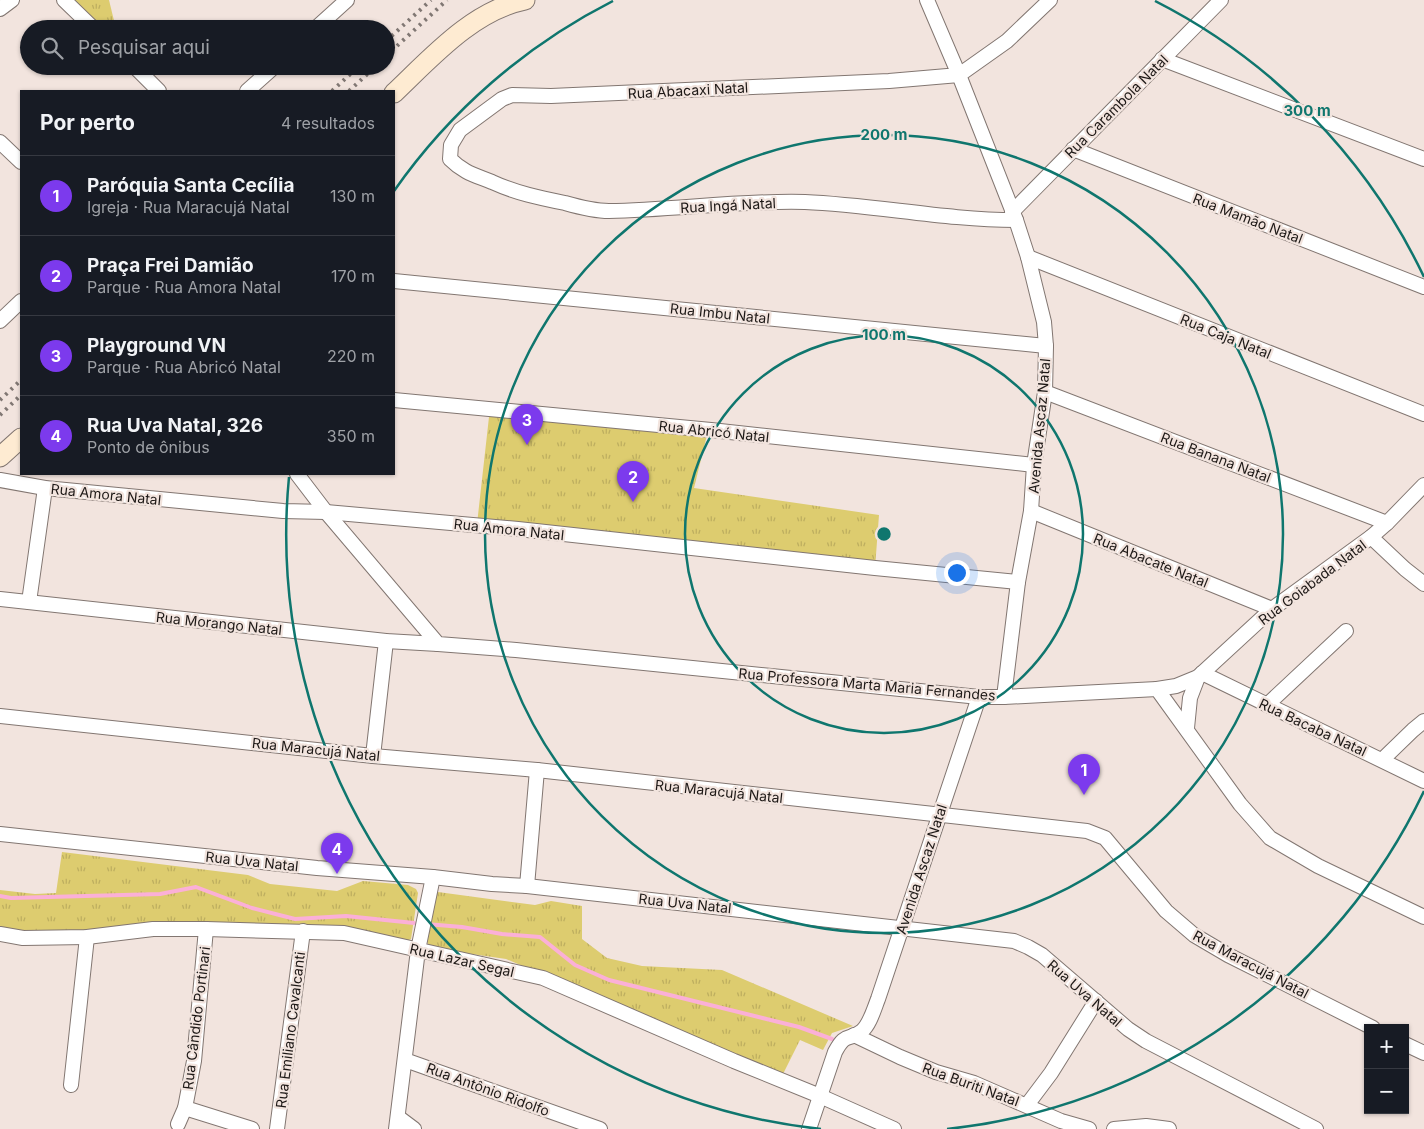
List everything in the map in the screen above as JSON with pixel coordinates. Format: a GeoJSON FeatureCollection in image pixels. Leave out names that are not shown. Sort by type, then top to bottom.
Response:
{"type":"FeatureCollection","features":[{"type":"Feature","properties":{"kind":"street"},"geometry":{"type":"LineString","coordinates":[[0,9],[12,0]]}},
{"type":"Feature","properties":{"kind":"street"},"geometry":{"type":"LineString","coordinates":[[64,0],[85,20]]}},
{"type":"Feature","properties":{"kind":"street"},"geometry":{"type":"LineString","coordinates":[[325,20],[347,0]]}},
{"type":"Feature","properties":{"kind":"street"},"geometry":{"type":"LineString","coordinates":[[395,93],[432,57],[473,23],[498,9],[525,0]]}},
{"type":"Feature","properties":{"kind":"street","name":"Avenida Ascaz Natal"},"geometry":{"type":"LineString","coordinates":[[927,0],[959,75],[1014,216],[1028,257],[1044,322],[1046,346],[1044,392],[1034,465],[1031,511],[1018,582],[1004,697]]}},
{"type":"Feature","properties":{"kind":"street"},"geometry":{"type":"LineString","coordinates":[[959,75],[1008,41],[1050,0]]}},
{"type":"Feature","properties":{"kind":"street","name":"Rua Carambola Natal"},"geometry":{"type":"LineString","coordinates":[[1014,216],[1073,149],[1221,0]]}},
{"type":"Feature","properties":{"kind":"street"},"geometry":{"type":"LineString","coordinates":[[1162,59],[1424,159]]}},
{"type":"Feature","properties":{"kind":"street"},"geometry":{"type":"LineString","coordinates":[[143,75],[158,90]]}},
{"type":"Feature","properties":{"kind":"street"},"geometry":{"type":"LineString","coordinates":[[248,90],[265,75]]}},
{"type":"Feature","properties":{"kind":"street","name":"Rua Abacaxi Natal"},"geometry":{"type":"LineString","coordinates":[[450,159],[451,146],[460,130],[502,99],[512,95],[551,96],[889,81],[959,75]]}},
{"type":"Feature","properties":{"kind":"street"},"geometry":{"type":"LineString","coordinates":[[0,142],[20,161]]}},
{"type":"Feature","properties":{"kind":"street","name":"Rua Mamão Natal"},"geometry":{"type":"LineString","coordinates":[[1073,149],[1424,287]]}},
{"type":"Feature","properties":{"kind":"street","name":"Rua Ingá Natal"},"geometry":{"type":"LineString","coordinates":[[450,159],[461,169],[507,190],[589,209],[609,211],[653,210],[735,204],[804,202],[950,217],[1014,216]]}},
{"type":"Feature","properties":{"kind":"street","name":"Rua Caja Natal"},"geometry":{"type":"LineString","coordinates":[[1028,257],[1424,414]]}},
{"type":"Feature","properties":{"kind":"street","name":"Rua Imbu Natal"},"geometry":{"type":"LineString","coordinates":[[395,281],[1046,346]]}},
{"type":"Feature","properties":{"kind":"street"},"geometry":{"type":"LineString","coordinates":[[1,317],[20,302]]}},
{"type":"Feature","properties":{"kind":"street","name":"Rua Banana Natal"},"geometry":{"type":"LineString","coordinates":[[1044,392],[1387,523]]}},
{"type":"Feature","properties":{"kind":"street","name":"Rua Abricó Natal"},"geometry":{"type":"LineString","coordinates":[[395,400],[711,430],[1034,465]]}},
{"type":"Feature","properties":{"kind":"street"},"geometry":{"type":"LineString","coordinates":[[0,457],[20,439]]}},
{"type":"Feature","properties":{"kind":"street"},"geometry":{"type":"LineString","coordinates":[[298,475],[326,512],[438,644]]}},
{"type":"Feature","properties":{"kind":"street","name":"Rua Amora Natal"},"geometry":{"type":"LineString","coordinates":[[0,480],[45,488],[283,511],[326,512],[518,529],[1018,582]]}},
{"type":"Feature","properties":{"kind":"street","name":"Rua Goiabada Natal"},"geometry":{"type":"LineString","coordinates":[[1158,689],[1176,686],[1200,675],[1272,609],[1371,537],[1424,485]]}},
{"type":"Feature","properties":{"kind":"street"},"geometry":{"type":"LineString","coordinates":[[30,602],[45,488]]}},
{"type":"Feature","properties":{"kind":"street","name":"Rua Abacate Natal"},"geometry":{"type":"LineString","coordinates":[[1031,511],[1272,609]]}},
{"type":"Feature","properties":{"kind":"street"},"geometry":{"type":"LineString","coordinates":[[1371,537],[1424,584]]}},
{"type":"Feature","properties":{"kind":"street","name":"Rua Morango Natal"},"geometry":{"type":"LineString","coordinates":[[0,599],[386,641],[438,644]]}},
{"type":"Feature","properties":{"kind":"street"},"geometry":{"type":"LineString","coordinates":[[1267,705],[1346,631]]}},
{"type":"Feature","properties":{"kind":"street"},"geometry":{"type":"LineString","coordinates":[[373,756],[386,641]]}},
{"type":"Feature","properties":{"kind":"street","name":"Rua Professora Marta Maria Fernandes"},"geometry":{"type":"LineString","coordinates":[[438,644],[979,696],[1004,697],[1158,689]]}},
{"type":"Feature","properties":{"kind":"street","name":"Rua Goiabada Natal"},"geometry":{"type":"LineString","coordinates":[[1187,728],[1190,698],[1200,675]]}},
{"type":"Feature","properties":{"kind":"street","name":"Rua Bacaba Natal"},"geometry":{"type":"LineString","coordinates":[[1200,675],[1424,780]]}},
{"type":"Feature","properties":{"kind":"street"},"geometry":{"type":"LineString","coordinates":[[1158,689],[1240,804],[1270,838],[1318,866],[1424,917]]}},
{"type":"Feature","properties":{"kind":"street","name":"Avenida Ascaz Natal"},"geometry":{"type":"LineString","coordinates":[[809,1129],[834,1052],[841,1040],[862,1031],[868,1023],[878,999],[979,696]]}},
{"type":"Feature","properties":{"kind":"street","name":"Rua Maracujá Natal"},"geometry":{"type":"LineString","coordinates":[[0,716],[373,756],[537,770],[938,816],[1087,831],[1105,838],[1166,911],[1194,935],[1228,955],[1366,1024]]}},
{"type":"Feature","properties":{"kind":"street"},"geometry":{"type":"LineString","coordinates":[[1382,760],[1424,721]]}},
{"type":"Feature","properties":{"kind":"street"},"geometry":{"type":"LineString","coordinates":[[527,886],[537,770]]}},
{"type":"Feature","properties":{"kind":"street","name":"Rua Uva Natal"},"geometry":{"type":"LineString","coordinates":[[0,834],[317,868],[527,886],[1014,941],[1042,955],[1128,1029],[1146,1041],[1316,1129]]}},
{"type":"Feature","properties":{"kind":"street"},"geometry":{"type":"LineString","coordinates":[[414,1129],[397,1123],[420,944],[432,879]]}},
{"type":"Feature","properties":{"kind":"street","name":"Rua Lazar Segal"},"geometry":{"type":"LineString","coordinates":[[0,934],[23,938],[87,937],[153,929],[206,928],[344,933],[420,944],[543,978],[894,1129]]}},
{"type":"Feature","properties":{"kind":"street","name":"Rua Cândido Portinari"},"geometry":{"type":"LineString","coordinates":[[178,1124],[185,1108],[194,1061],[206,928]]}},
{"type":"Feature","properties":{"kind":"street","name":"Rua Emiliano Cavalcanti"},"geometry":{"type":"LineString","coordinates":[[277,1129],[302,931]]}},
{"type":"Feature","properties":{"kind":"street"},"geometry":{"type":"LineString","coordinates":[[71,1084],[87,937]]}},
{"type":"Feature","properties":{"kind":"street"},"geometry":{"type":"LineString","coordinates":[[1028,1105],[1051,1073],[1096,1001]]}},
{"type":"Feature","properties":{"kind":"street","name":"Rua Buriti Natal"},"geometry":{"type":"LineString","coordinates":[[854,1035],[936,1072],[974,1083],[1061,1121],[1089,1129]]}},
{"type":"Feature","properties":{"kind":"street"},"geometry":{"type":"LineString","coordinates":[[1409,1046],[1424,1053]]}},
{"type":"Feature","properties":{"kind":"street","name":"Rua Antônio Ridolfo"},"geometry":{"type":"LineString","coordinates":[[405,1060],[600,1129]]}},
{"type":"Feature","properties":{"kind":"street"},"geometry":{"type":"LineString","coordinates":[[185,1108],[252,1129]]}},
{"type":"Feature","properties":{"kind":"street"},"geometry":{"type":"LineString","coordinates":[[1114,1129],[1146,1126],[1169,1129]]}},
{"type":"Feature","properties":{"kind":"green space"},"geometry":{"type":"Polygon","coordinates":[[[68,0],[109,0],[114,20],[94,20],[68,0]]]}},
{"type":"Feature","properties":{"kind":"green space"},"geometry":{"type":"Polygon","coordinates":[[[490,408],[708,431],[694,488],[879,515],[875,568],[477,524],[490,408]]]}},
{"type":"Feature","properties":{"kind":"green space"},"geometry":{"type":"Polygon","coordinates":[[[62,852],[248,875],[270,884],[337,891],[363,881],[408,885],[416,889],[418,893],[411,939],[406,941],[114,930],[0,932],[0,890],[35,894],[56,893],[62,852]]]}},
{"type":"Feature","properties":{"kind":"green space"},"geometry":{"type":"Polygon","coordinates":[[[438,892],[535,905],[551,901],[582,906],[582,939],[607,958],[642,966],[722,970],[853,1026],[832,1033],[823,1050],[800,1040],[782,1076],[506,959],[431,948],[427,942],[434,895],[438,892]]]}},
{"type":"Feature","properties":{"kind":"waterway"},"geometry":{"type":"LineString","coordinates":[[0,896],[11,898],[160,894],[196,887],[252,908],[295,919],[346,916],[414,923]]}},
{"type":"Feature","properties":{"kind":"waterway"},"geometry":{"type":"LineString","coordinates":[[426,924],[540,937],[575,965],[609,980],[799,1027],[832,1039]]}},
{"type":"Feature","properties":{"kind":"railway"},"geometry":{"type":"LineString","coordinates":[[395,33],[431,0]]}},
{"type":"Feature","properties":{"kind":"railway"},"geometry":{"type":"LineString","coordinates":[[395,48],[447,0]]}},
{"type":"Feature","properties":{"kind":"railway"},"geometry":{"type":"LineString","coordinates":[[333,90],[349,75]]}},
{"type":"Feature","properties":{"kind":"railway"},"geometry":{"type":"LineString","coordinates":[[350,90],[366,75]]}},
{"type":"Feature","properties":{"kind":"railway"},"geometry":{"type":"LineString","coordinates":[[0,400],[20,381]]}},
{"type":"Feature","properties":{"kind":"railway"},"geometry":{"type":"LineString","coordinates":[[0,415],[20,396]]}},
{"type":"Feature","properties":{"kind":"place","name":"Playground VN"},"geometry":{"type":"Point","coordinates":[527,445]}},
{"type":"Feature","properties":{"kind":"place","name":"Praça Frei Damião"},"geometry":{"type":"Point","coordinates":[633,502]}},
{"type":"Feature","properties":{"kind":"place","name":"Paróquia Santa Cecília"},"geometry":{"type":"Point","coordinates":[1084,795]}},
{"type":"Feature","properties":{"kind":"place","name":"Rua Uva Natal, 326"},"geometry":{"type":"Point","coordinates":[337,874]}}]}
